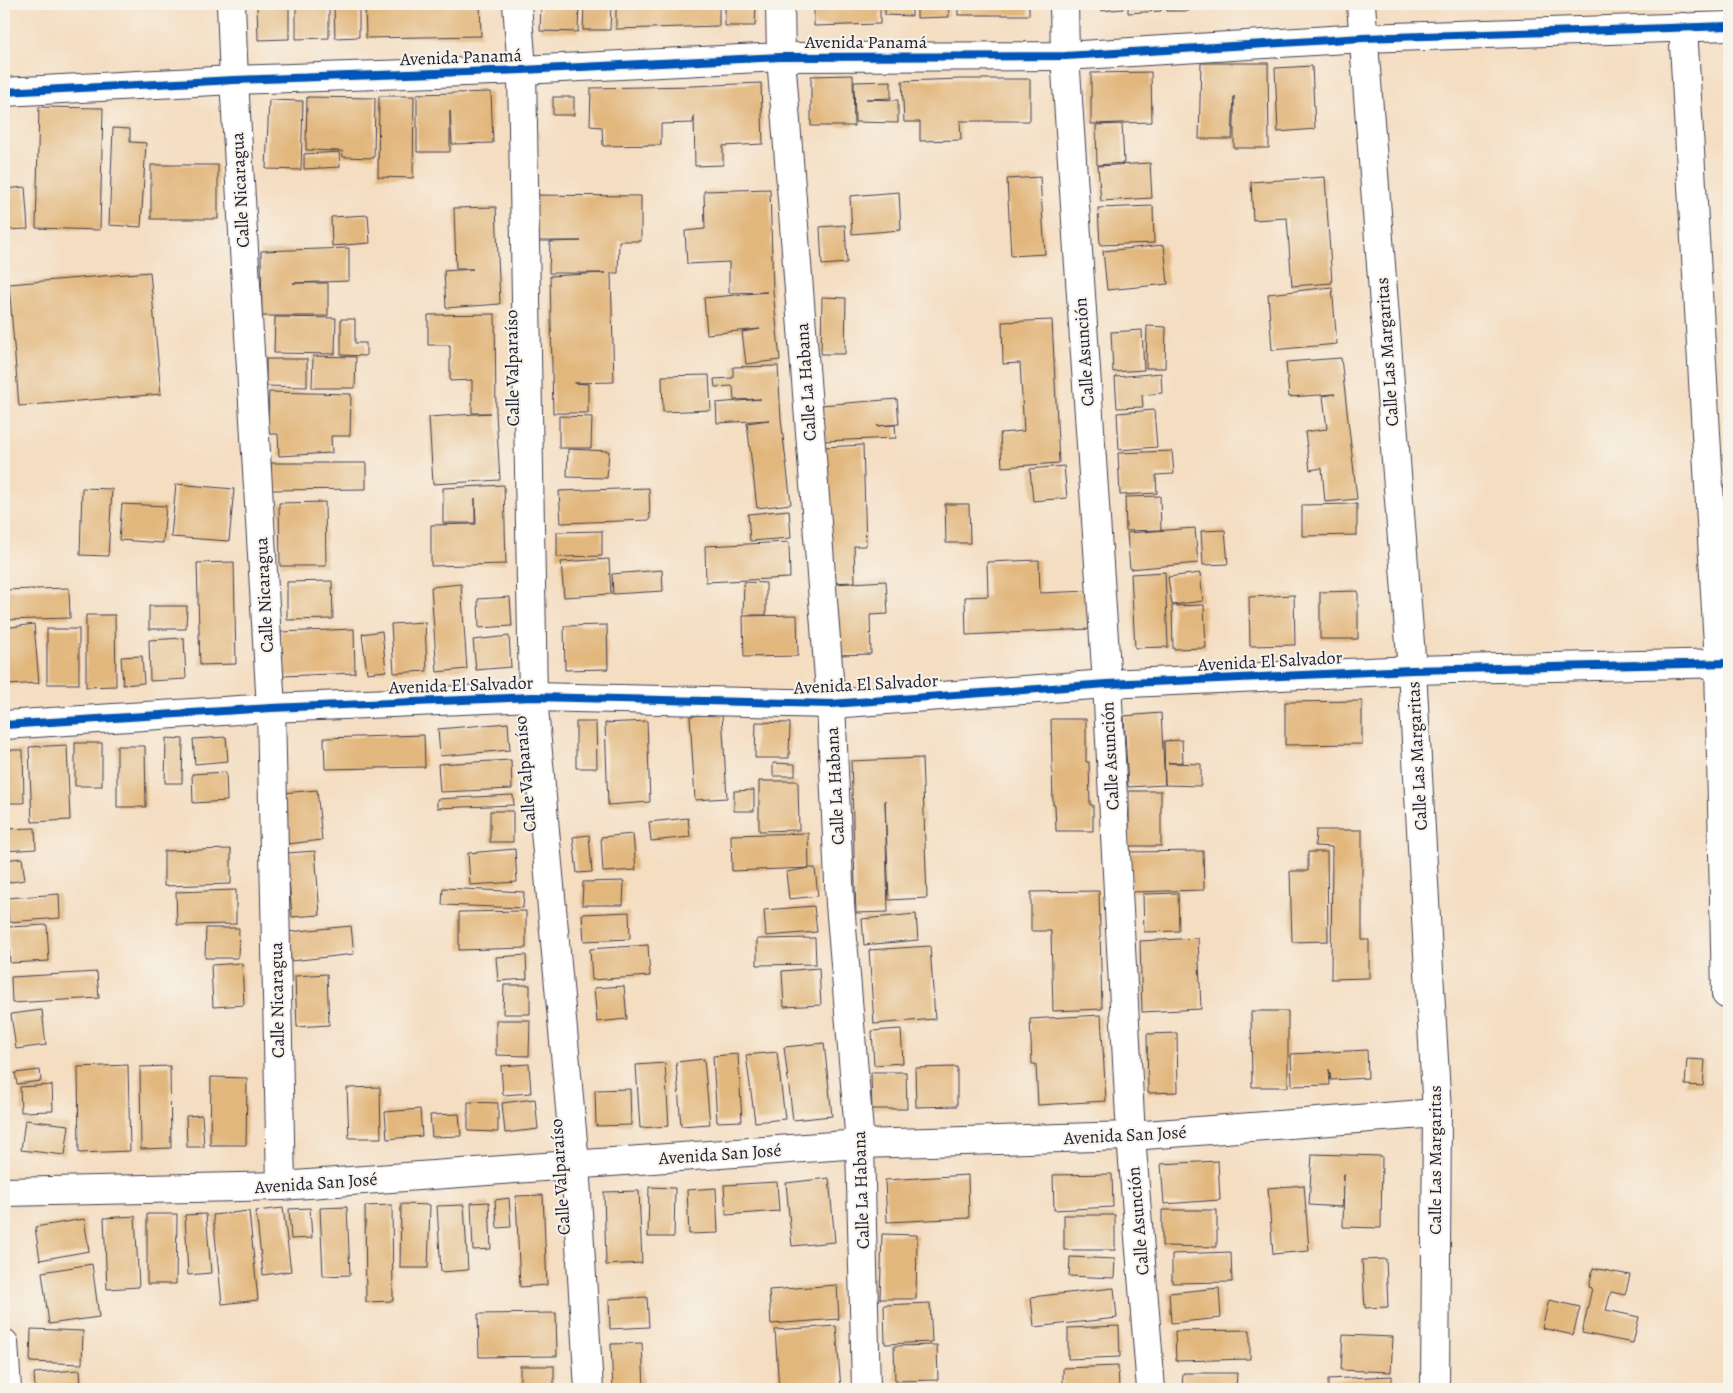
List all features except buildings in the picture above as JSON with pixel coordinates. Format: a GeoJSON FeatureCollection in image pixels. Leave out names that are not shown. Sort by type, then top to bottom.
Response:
{"type":"FeatureCollection","features":[{"type":"Feature","properties":{"kind":"street","name":"Calle Nicaragua"},"geometry":{"type":"LineString","coordinates":[[231,4],[271,708],[281,1186]]}},
{"type":"Feature","properties":{"kind":"street","name":"Calle Valparaíso"},"geometry":{"type":"LineString","coordinates":[[517,4],[522,70],[533,696],[575,1164],[589,1389]]}},
{"type":"Feature","properties":{"kind":"street","name":"Calle La Habana"},"geometry":{"type":"LineString","coordinates":[[780,4],[781,57],[831,704],[840,904],[860,1144],[866,1389]]}},
{"type":"Feature","properties":{"kind":"street","name":"Calle Asunción"},"geometry":{"type":"LineString","coordinates":[[1064,4],[1065,56],[1106,684],[1131,1136],[1151,1389]]}},
{"type":"Feature","properties":{"kind":"street","name":"Calle Las Margaritas"},"geometry":{"type":"LineString","coordinates":[[1361,4],[1412,670],[1437,1113],[1435,1389]]}},
{"type":"Feature","properties":{"kind":"street","name":"Avenida Panamá"},"geometry":{"type":"LineString","coordinates":[[4,92],[234,80],[522,70],[781,57],[1065,56],[1363,38],[1729,26]]}},
{"type":"Feature","properties":{"kind":"street"},"geometry":{"type":"LineString","coordinates":[[1683,27],[1724,663],[1726,994]]}},
{"type":"Feature","properties":{"kind":"street","name":"Avenida El Salvador"},"geometry":{"type":"LineString","coordinates":[[4,725],[271,708],[533,696],[831,704],[1106,684],[1412,670],[1724,663]]}},
{"type":"Feature","properties":{"kind":"street","name":"Avenida San José"},"geometry":{"type":"LineString","coordinates":[[4,1192],[281,1186],[860,1144],[1131,1136],[1437,1113]]}},
{"type":"Feature","properties":{"kind":"street"},"geometry":{"type":"LineString","coordinates":[[4,1343],[7,1389]]}},
{"type":"Feature","properties":{"kind":"cycle path"},"geometry":{"type":"LineString","coordinates":[[4,92],[234,80],[522,70],[781,57],[1065,56],[1363,38],[1729,26]]}},
{"type":"Feature","properties":{"kind":"cycle path"},"geometry":{"type":"LineString","coordinates":[[4,725],[271,708],[533,697],[831,704],[1107,684],[1412,670],[1729,663]]}}]}
